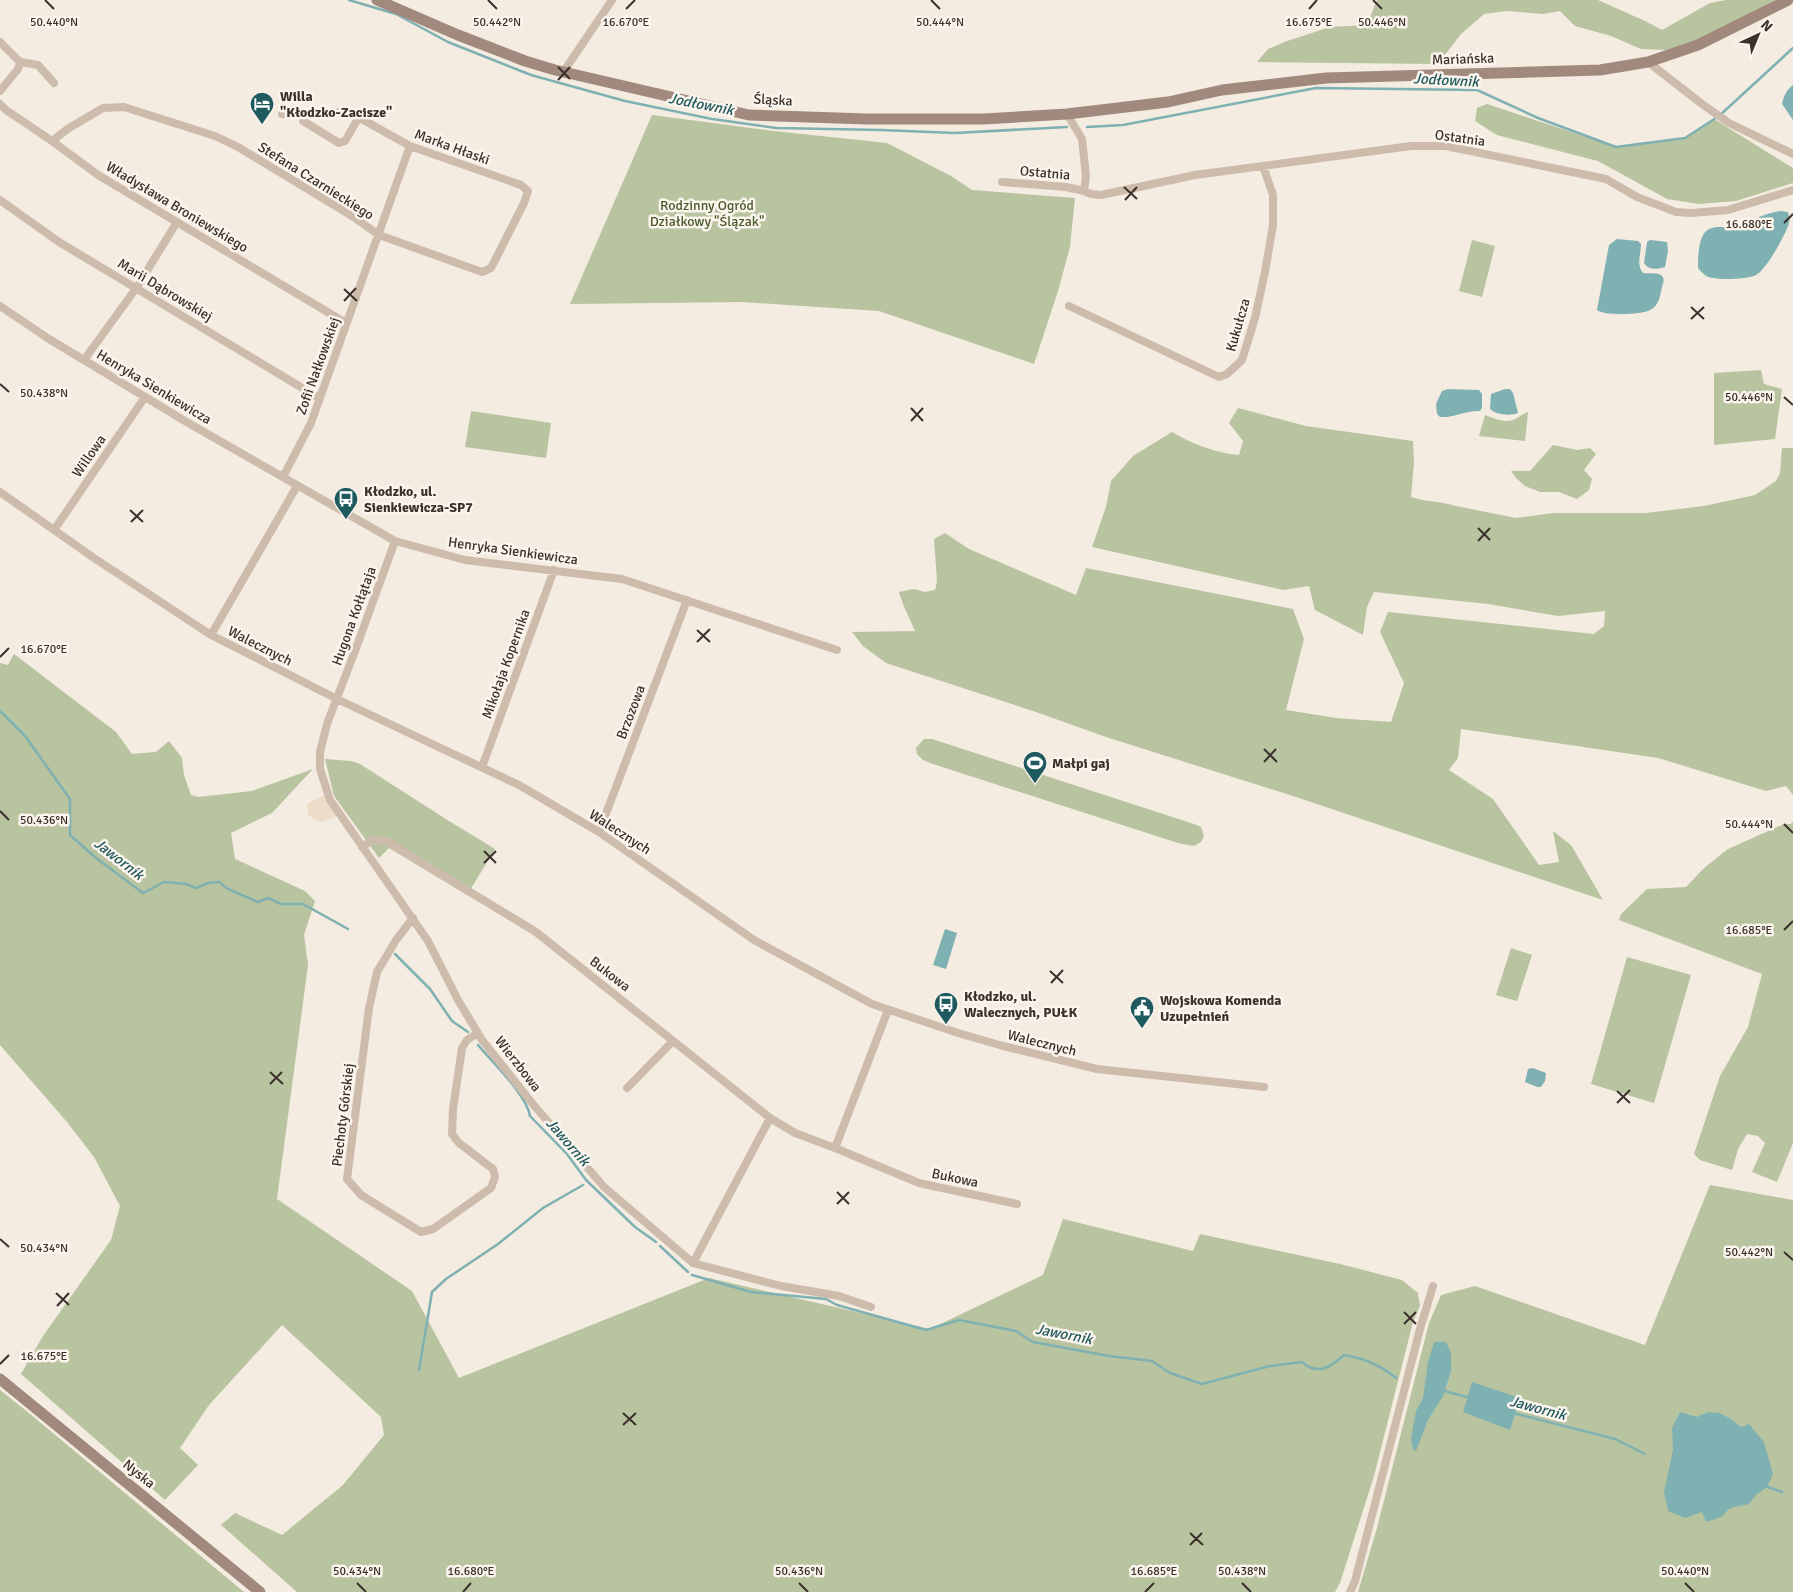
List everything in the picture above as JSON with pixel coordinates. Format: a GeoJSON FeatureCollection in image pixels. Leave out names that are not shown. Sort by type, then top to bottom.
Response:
{"type":"FeatureCollection","features":[{"type":"Feature","properties":{"kind":"street","name":"Śląska"},"geometry":{"type":"LineString","coordinates":[[376,0],[508,54],[564,71],[749,115],[867,119],[984,119],[1067,114]]}},
{"type":"Feature","properties":{"kind":"street"},"geometry":{"type":"LineString","coordinates":[[564,71],[612,0]]}},
{"type":"Feature","properties":{"kind":"street","name":"Mariańska"},"geometry":{"type":"LineString","coordinates":[[1067,114],[1168,102],[1222,90],[1326,78],[1600,70],[1648,62],[1698,45],[1788,0]]}},
{"type":"Feature","properties":{"kind":"street"},"geometry":{"type":"LineString","coordinates":[[0,42],[20,62],[38,65],[54,83]]}},
{"type":"Feature","properties":{"kind":"street"},"geometry":{"type":"LineString","coordinates":[[0,91],[18,69],[20,62]]}},
{"type":"Feature","properties":{"kind":"street"},"geometry":{"type":"LineString","coordinates":[[1648,62],[1729,123],[1793,154]]}},
{"type":"Feature","properties":{"kind":"street"},"geometry":{"type":"LineString","coordinates":[[0,118],[3,107]]}},
{"type":"Feature","properties":{"kind":"street","name":"Władysława Broniewskiego"},"geometry":{"type":"LineString","coordinates":[[3,107],[98,175],[346,323]]}},
{"type":"Feature","properties":{"kind":"street","name":"Stefana Czarnieckiego"},"geometry":{"type":"LineString","coordinates":[[52,141],[102,108],[124,107],[215,136],[263,162],[380,235],[482,272],[491,268],[524,203],[528,191]]}},
{"type":"Feature","properties":{"kind":"street","name":"Marka Hłaski"},"geometry":{"type":"LineString","coordinates":[[282,114],[349,112],[410,146],[520,184],[528,191]]}},
{"type":"Feature","properties":{"kind":"street"},"geometry":{"type":"LineString","coordinates":[[302,113],[303,120],[339,142],[345,141],[359,117]]}},
{"type":"Feature","properties":{"kind":"street","name":"Ostatnia"},"geometry":{"type":"LineString","coordinates":[[1067,114],[1082,139],[1086,176],[1084,191]]}},
{"type":"Feature","properties":{"kind":"street","name":"Zofii Nałkowskiej"},"geometry":{"type":"LineString","coordinates":[[283,477],[312,422],[346,323],[380,235],[410,146]]}},
{"type":"Feature","properties":{"kind":"street","name":"Ostatnia"},"geometry":{"type":"LineString","coordinates":[[1002,182],[1066,187],[1100,195],[1195,175],[1411,146],[1446,146],[1606,179],[1637,197],[1676,212],[1691,214],[1728,210],[1793,190]]}},
{"type":"Feature","properties":{"kind":"street","name":"Kukułcza"},"geometry":{"type":"LineString","coordinates":[[1069,306],[1219,377],[1227,374],[1242,360],[1248,345],[1263,282],[1273,225],[1273,196],[1263,166]]}},
{"type":"Feature","properties":{"kind":"street","name":"Marii Dąbrowskiej"},"geometry":{"type":"LineString","coordinates":[[0,200],[59,242],[319,398]]}},
{"type":"Feature","properties":{"kind":"street"},"geometry":{"type":"LineString","coordinates":[[84,360],[136,287],[177,222]]}},
{"type":"Feature","properties":{"kind":"street","name":"Henryka Sienkiewicza"},"geometry":{"type":"LineString","coordinates":[[0,306],[145,397],[395,541],[465,560],[622,579],[837,650]]}},
{"type":"Feature","properties":{"kind":"street","name":"Willowa"},"geometry":{"type":"LineString","coordinates":[[54,530],[145,397]]}},
{"type":"Feature","properties":{"kind":"street"},"geometry":{"type":"LineString","coordinates":[[211,635],[298,486]]}},
{"type":"Feature","properties":{"kind":"street","name":"Walecznych"},"geometry":{"type":"LineString","coordinates":[[0,492],[160,603],[211,635],[337,699],[519,785],[599,832],[754,940],[872,1004],[1000,1046],[1097,1069],[1264,1087]]}},
{"type":"Feature","properties":{"kind":"street","name":"Hugona Kołłątaja"},"geometry":{"type":"LineString","coordinates":[[337,699],[395,541]]}},
{"type":"Feature","properties":{"kind":"street","name":"Mikołaja Kopernika"},"geometry":{"type":"LineString","coordinates":[[482,767],[554,570]]}},
{"type":"Feature","properties":{"kind":"street","name":"Brzozowa"},"geometry":{"type":"LineString","coordinates":[[599,832],[686,600]]}},
{"type":"Feature","properties":{"kind":"street","name":"Wierzbowa"},"geometry":{"type":"LineString","coordinates":[[337,699],[327,724],[320,752],[320,769],[330,800],[428,941],[458,1000],[478,1033],[532,1103],[604,1187],[693,1263]]}},
{"type":"Feature","properties":{"kind":"street","name":"Bukowa"},"geometry":{"type":"LineString","coordinates":[[362,847],[372,840],[386,841],[536,932],[770,1118],[795,1133],[919,1183],[1017,1204]]}},
{"type":"Feature","properties":{"kind":"street","name":"Piechoty Górskiej"},"geometry":{"type":"LineString","coordinates":[[413,918],[396,940],[377,972],[369,1008],[347,1179],[361,1195],[421,1232],[432,1229],[492,1188],[495,1178],[493,1169],[459,1143],[452,1134],[453,1109],[462,1048],[467,1040],[478,1033]]}},
{"type":"Feature","properties":{"kind":"street"},"geometry":{"type":"LineString","coordinates":[[835,1148],[888,1010]]}},
{"type":"Feature","properties":{"kind":"street"},"geometry":{"type":"LineString","coordinates":[[627,1088],[673,1041]]}},
{"type":"Feature","properties":{"kind":"street"},"geometry":{"type":"LineString","coordinates":[[770,1118],[693,1263],[781,1286],[839,1296],[871,1307]]}},
{"type":"Feature","properties":{"kind":"street"},"geometry":{"type":"LineString","coordinates":[[1350,1592],[1355,1581],[1420,1329],[1433,1286]]}},
{"type":"Feature","properties":{"kind":"street","name":"Nyska"},"geometry":{"type":"LineString","coordinates":[[0,1379],[260,1592]]}},
{"type":"Feature","properties":{"kind":"green space"},"geometry":{"type":"Polygon","coordinates":[[[1377,0],[1598,0],[1662,30],[1710,3],[1726,0],[1775,0],[1689,44],[1666,50],[1641,49],[1611,36],[1575,26],[1560,11],[1543,14],[1506,11],[1484,14],[1461,34],[1438,64],[1257,62],[1268,49],[1287,41],[1330,27],[1367,25],[1377,0]]]}},
{"type":"Feature","properties":{"kind":"green space"},"geometry":{"type":"Polygon","coordinates":[[[1487,104],[1616,147],[1685,138],[1714,119],[1793,168],[1793,183],[1736,201],[1699,204],[1667,199],[1598,161],[1497,135],[1475,121],[1477,108],[1487,104]]]}},
{"type":"Feature","properties":{"kind":"green space","name":"Rodzinny Ogród Działkowy \"Ślązak\""},"geometry":{"type":"Polygon","coordinates":[[[652,115],[887,143],[951,176],[972,190],[1075,198],[1070,247],[1034,364],[879,311],[742,302],[570,304],[652,115]]]}},
{"type":"Feature","properties":{"kind":"green space"},"geometry":{"type":"Polygon","coordinates":[[[1472,240],[1495,246],[1482,297],[1459,291],[1472,240]]]}},
{"type":"Feature","properties":{"kind":"green space"},"geometry":{"type":"Polygon","coordinates":[[[1761,370],[1764,384],[1782,389],[1775,439],[1714,445],[1714,373],[1761,370]]]}},
{"type":"Feature","properties":{"kind":"green space"},"geometry":{"type":"Polygon","coordinates":[[[1238,408],[1306,426],[1413,441],[1414,463],[1411,497],[1516,518],[1553,513],[1646,513],[1704,506],[1755,495],[1776,481],[1780,473],[1782,448],[1793,448],[1793,795],[1786,786],[1766,791],[1658,758],[1461,729],[1458,758],[1449,770],[1493,799],[1539,865],[1559,862],[1553,831],[1571,845],[1603,900],[886,663],[863,646],[852,632],[915,631],[899,592],[914,589],[925,592],[935,590],[937,582],[934,539],[945,533],[969,549],[1076,595],[1086,568],[1293,609],[1304,639],[1286,710],[1336,718],[1391,722],[1404,683],[1380,632],[1388,612],[1594,634],[1604,626],[1605,611],[1558,616],[1488,604],[1374,592],[1367,607],[1363,635],[1315,610],[1309,586],[1283,590],[1092,547],[1106,507],[1111,481],[1133,456],[1172,432],[1204,447],[1239,455],[1243,441],[1229,423],[1238,408]]]}},
{"type":"Feature","properties":{"kind":"green space"},"geometry":{"type":"Polygon","coordinates":[[[471,411],[551,423],[546,458],[465,447],[471,411]]]}},
{"type":"Feature","properties":{"kind":"green space"},"geometry":{"type":"Polygon","coordinates":[[[1528,412],[1525,441],[1479,436],[1485,415],[1509,421],[1528,412]]]}},
{"type":"Feature","properties":{"kind":"green space"},"geometry":{"type":"Polygon","coordinates":[[[1553,445],[1577,450],[1590,448],[1596,454],[1584,470],[1592,479],[1589,490],[1577,499],[1559,492],[1540,492],[1525,486],[1511,471],[1530,471],[1553,445]]]}},
{"type":"Feature","properties":{"kind":"green space"},"geometry":{"type":"Polygon","coordinates":[[[14,654],[116,732],[132,754],[156,752],[169,741],[182,758],[184,775],[191,795],[198,797],[252,791],[313,769],[272,813],[231,833],[235,859],[305,891],[315,901],[304,935],[308,965],[277,1199],[412,1291],[459,1378],[709,1278],[930,1329],[1043,1275],[1063,1219],[1193,1251],[1200,1234],[1340,1264],[1402,1280],[1418,1293],[1420,1306],[1413,1322],[1374,1476],[1340,1583],[1335,1592],[297,1592],[221,1525],[235,1513],[282,1535],[343,1485],[384,1435],[381,1417],[282,1325],[209,1405],[180,1448],[198,1465],[165,1500],[21,1374],[43,1336],[111,1240],[120,1206],[94,1157],[67,1122],[0,1045],[0,663],[8,665],[14,654]]]}},
{"type":"Feature","properties":{"kind":"green space","name":"Małpi gaj"},"geometry":{"type":"Polygon","coordinates":[[[924,739],[932,739],[1194,824],[1201,827],[1204,836],[1201,842],[1194,846],[1178,843],[933,764],[923,760],[917,754],[916,748],[924,739]]]}},
{"type":"Feature","properties":{"kind":"green space"},"geometry":{"type":"Polygon","coordinates":[[[325,759],[351,761],[360,764],[495,849],[467,895],[389,848],[379,858],[334,796],[325,759]]]}},
{"type":"Feature","properties":{"kind":"green space"},"geometry":{"type":"Polygon","coordinates":[[[1793,822],[1793,1143],[1777,1182],[1752,1172],[1765,1143],[1758,1136],[1747,1134],[1738,1149],[1732,1170],[1700,1160],[1694,1154],[1720,1076],[1748,1027],[1762,974],[1619,920],[1621,914],[1647,889],[1686,887],[1704,868],[1728,849],[1784,824],[1791,824],[1793,822]]]}},
{"type":"Feature","properties":{"kind":"green space"},"geometry":{"type":"Polygon","coordinates":[[[1511,948],[1532,955],[1517,1001],[1496,995],[1511,948]]]}},
{"type":"Feature","properties":{"kind":"green space"},"geometry":{"type":"Polygon","coordinates":[[[1627,957],[1691,975],[1654,1103],[1591,1084],[1627,957]]]}},
{"type":"Feature","properties":{"kind":"green space"},"geometry":{"type":"Polygon","coordinates":[[[1710,1185],[1793,1200],[1793,1592],[1358,1592],[1377,1528],[1429,1323],[1441,1295],[1475,1286],[1645,1345],[1710,1185]]]}},
{"type":"Feature","properties":{"kind":"green space"},"geometry":{"type":"Polygon","coordinates":[[[0,1390],[24,1409],[244,1592],[0,1592],[0,1390]]]}},
{"type":"Feature","properties":{"kind":"shaded area"},"geometry":{"type":"Polygon","coordinates":[[[328,793],[341,815],[320,822],[308,815],[307,804],[328,793]]]}},
{"type":"Feature","properties":{"kind":"water"},"geometry":{"type":"Polygon","coordinates":[[[1793,85],[1793,120],[1782,104],[1786,93],[1793,85]]]}},
{"type":"Feature","properties":{"kind":"water"},"geometry":{"type":"Polygon","coordinates":[[[1780,211],[1788,212],[1789,223],[1770,259],[1756,275],[1742,278],[1718,279],[1707,276],[1698,268],[1700,244],[1706,231],[1712,228],[1729,227],[1780,211]]]}},
{"type":"Feature","properties":{"kind":"water"},"geometry":{"type":"Polygon","coordinates":[[[1617,239],[1638,241],[1641,244],[1639,263],[1643,273],[1658,274],[1663,277],[1659,300],[1650,310],[1623,314],[1597,310],[1609,245],[1617,239]]]}},
{"type":"Feature","properties":{"kind":"water"},"geometry":{"type":"Polygon","coordinates":[[[1650,240],[1667,242],[1668,251],[1665,267],[1656,269],[1646,266],[1644,263],[1647,242],[1650,240]]]}},
{"type":"Feature","properties":{"kind":"water"},"geometry":{"type":"Polygon","coordinates":[[[1448,389],[1479,390],[1482,394],[1482,408],[1480,411],[1440,417],[1437,414],[1436,404],[1442,391],[1448,389]]]}},
{"type":"Feature","properties":{"kind":"water"},"geometry":{"type":"Polygon","coordinates":[[[1510,389],[1513,393],[1518,413],[1496,413],[1490,409],[1491,394],[1510,389]]]}},
{"type":"Feature","properties":{"kind":"water"},"geometry":{"type":"Polygon","coordinates":[[[945,929],[957,933],[946,969],[933,965],[945,929]]]}},
{"type":"Feature","properties":{"kind":"water"},"geometry":{"type":"Polygon","coordinates":[[[1533,1068],[1546,1073],[1545,1081],[1541,1087],[1525,1082],[1528,1069],[1533,1068]]]}},
{"type":"Feature","properties":{"kind":"water"},"geometry":{"type":"Polygon","coordinates":[[[1434,1342],[1446,1342],[1451,1353],[1451,1371],[1443,1396],[1428,1420],[1416,1451],[1413,1450],[1411,1439],[1416,1411],[1423,1398],[1428,1362],[1434,1342]]]}},
{"type":"Feature","properties":{"kind":"water"},"geometry":{"type":"Polygon","coordinates":[[[1472,1382],[1520,1398],[1510,1430],[1463,1412],[1472,1382]]]}},
{"type":"Feature","properties":{"kind":"water"},"geometry":{"type":"Polygon","coordinates":[[[1680,1412],[1697,1417],[1708,1412],[1719,1413],[1741,1427],[1749,1424],[1764,1442],[1773,1474],[1767,1487],[1756,1495],[1749,1504],[1730,1508],[1721,1517],[1706,1522],[1702,1512],[1685,1518],[1668,1511],[1664,1492],[1673,1450],[1672,1428],[1680,1412]]]}},
{"type":"Feature","properties":{"kind":"waterway","name":"Jodłownik"},"geometry":{"type":"LineString","coordinates":[[349,0],[396,14],[448,42],[531,75],[625,101],[712,119],[776,128],[955,133],[1067,127]]}},
{"type":"Feature","properties":{"kind":"waterway","name":"Jodłownik"},"geometry":{"type":"LineString","coordinates":[[1087,127],[1123,125],[1316,88],[1477,90],[1538,118],[1616,147],[1685,138],[1719,116],[1793,48]]}},
{"type":"Feature","properties":{"kind":"waterway","name":"Jawornik"},"geometry":{"type":"LineString","coordinates":[[0,711],[25,736],[70,799],[70,835],[96,858],[143,893],[164,882],[186,884],[196,888],[208,883],[219,882],[228,889],[258,902],[268,898],[281,904],[303,904],[348,929]]}},
{"type":"Feature","properties":{"kind":"waterway","name":"Jawornik"},"geometry":{"type":"LineString","coordinates":[[395,954],[430,989],[452,1021],[468,1032]]}},
{"type":"Feature","properties":{"kind":"waterway","name":"Jawornik"},"geometry":{"type":"LineString","coordinates":[[478,1045],[523,1098],[530,1116],[567,1154],[586,1180],[635,1227],[656,1242]]}},
{"type":"Feature","properties":{"kind":"waterway"},"geometry":{"type":"LineString","coordinates":[[419,1370],[432,1292],[446,1279],[498,1244],[543,1208],[583,1185]]}},
{"type":"Feature","properties":{"kind":"waterway","name":"Jawornik"},"geometry":{"type":"LineString","coordinates":[[660,1246],[688,1272]]}},
{"type":"Feature","properties":{"kind":"waterway","name":"Jawornik"},"geometry":{"type":"LineString","coordinates":[[692,1275],[751,1292],[826,1299],[837,1305],[926,1330],[959,1320],[1016,1331],[1033,1342],[1109,1356],[1152,1361],[1170,1373],[1202,1384],[1270,1366],[1302,1362],[1313,1368],[1324,1368],[1344,1355],[1371,1363],[1396,1378]]}},
{"type":"Feature","properties":{"kind":"waterway","name":"Jawornik"},"geometry":{"type":"LineString","coordinates":[[1441,1390],[1470,1398]]}},
{"type":"Feature","properties":{"kind":"waterway","name":"Jawornik"},"geometry":{"type":"LineString","coordinates":[[1513,1413],[1615,1439],[1645,1454]]}},
{"type":"Feature","properties":{"kind":"waterway","name":"Jawornik"},"geometry":{"type":"LineString","coordinates":[[1765,1486],[1782,1492]]}},
{"type":"Feature","properties":{"kind":"place","name":"Willa \"Kłodzko-Zacisze\""},"geometry":{"type":"Point","coordinates":[262,125]}},
{"type":"Feature","properties":{"kind":"place","name":"Kłodzko, ul. Sienkiewicza-SP7"},"geometry":{"type":"Point","coordinates":[346,520]}},
{"type":"Feature","properties":{"kind":"place","name":"Małpi gaj"},"geometry":{"type":"Point","coordinates":[1035,784]}},
{"type":"Feature","properties":{"kind":"place","name":"Kłodzko, ul. Walecznych, PUŁK"},"geometry":{"type":"Point","coordinates":[946,1025]}},
{"type":"Feature","properties":{"kind":"place","name":"Wojskowa Komenda Uzupełnień"},"geometry":{"type":"Point","coordinates":[1142,1029]}}]}
